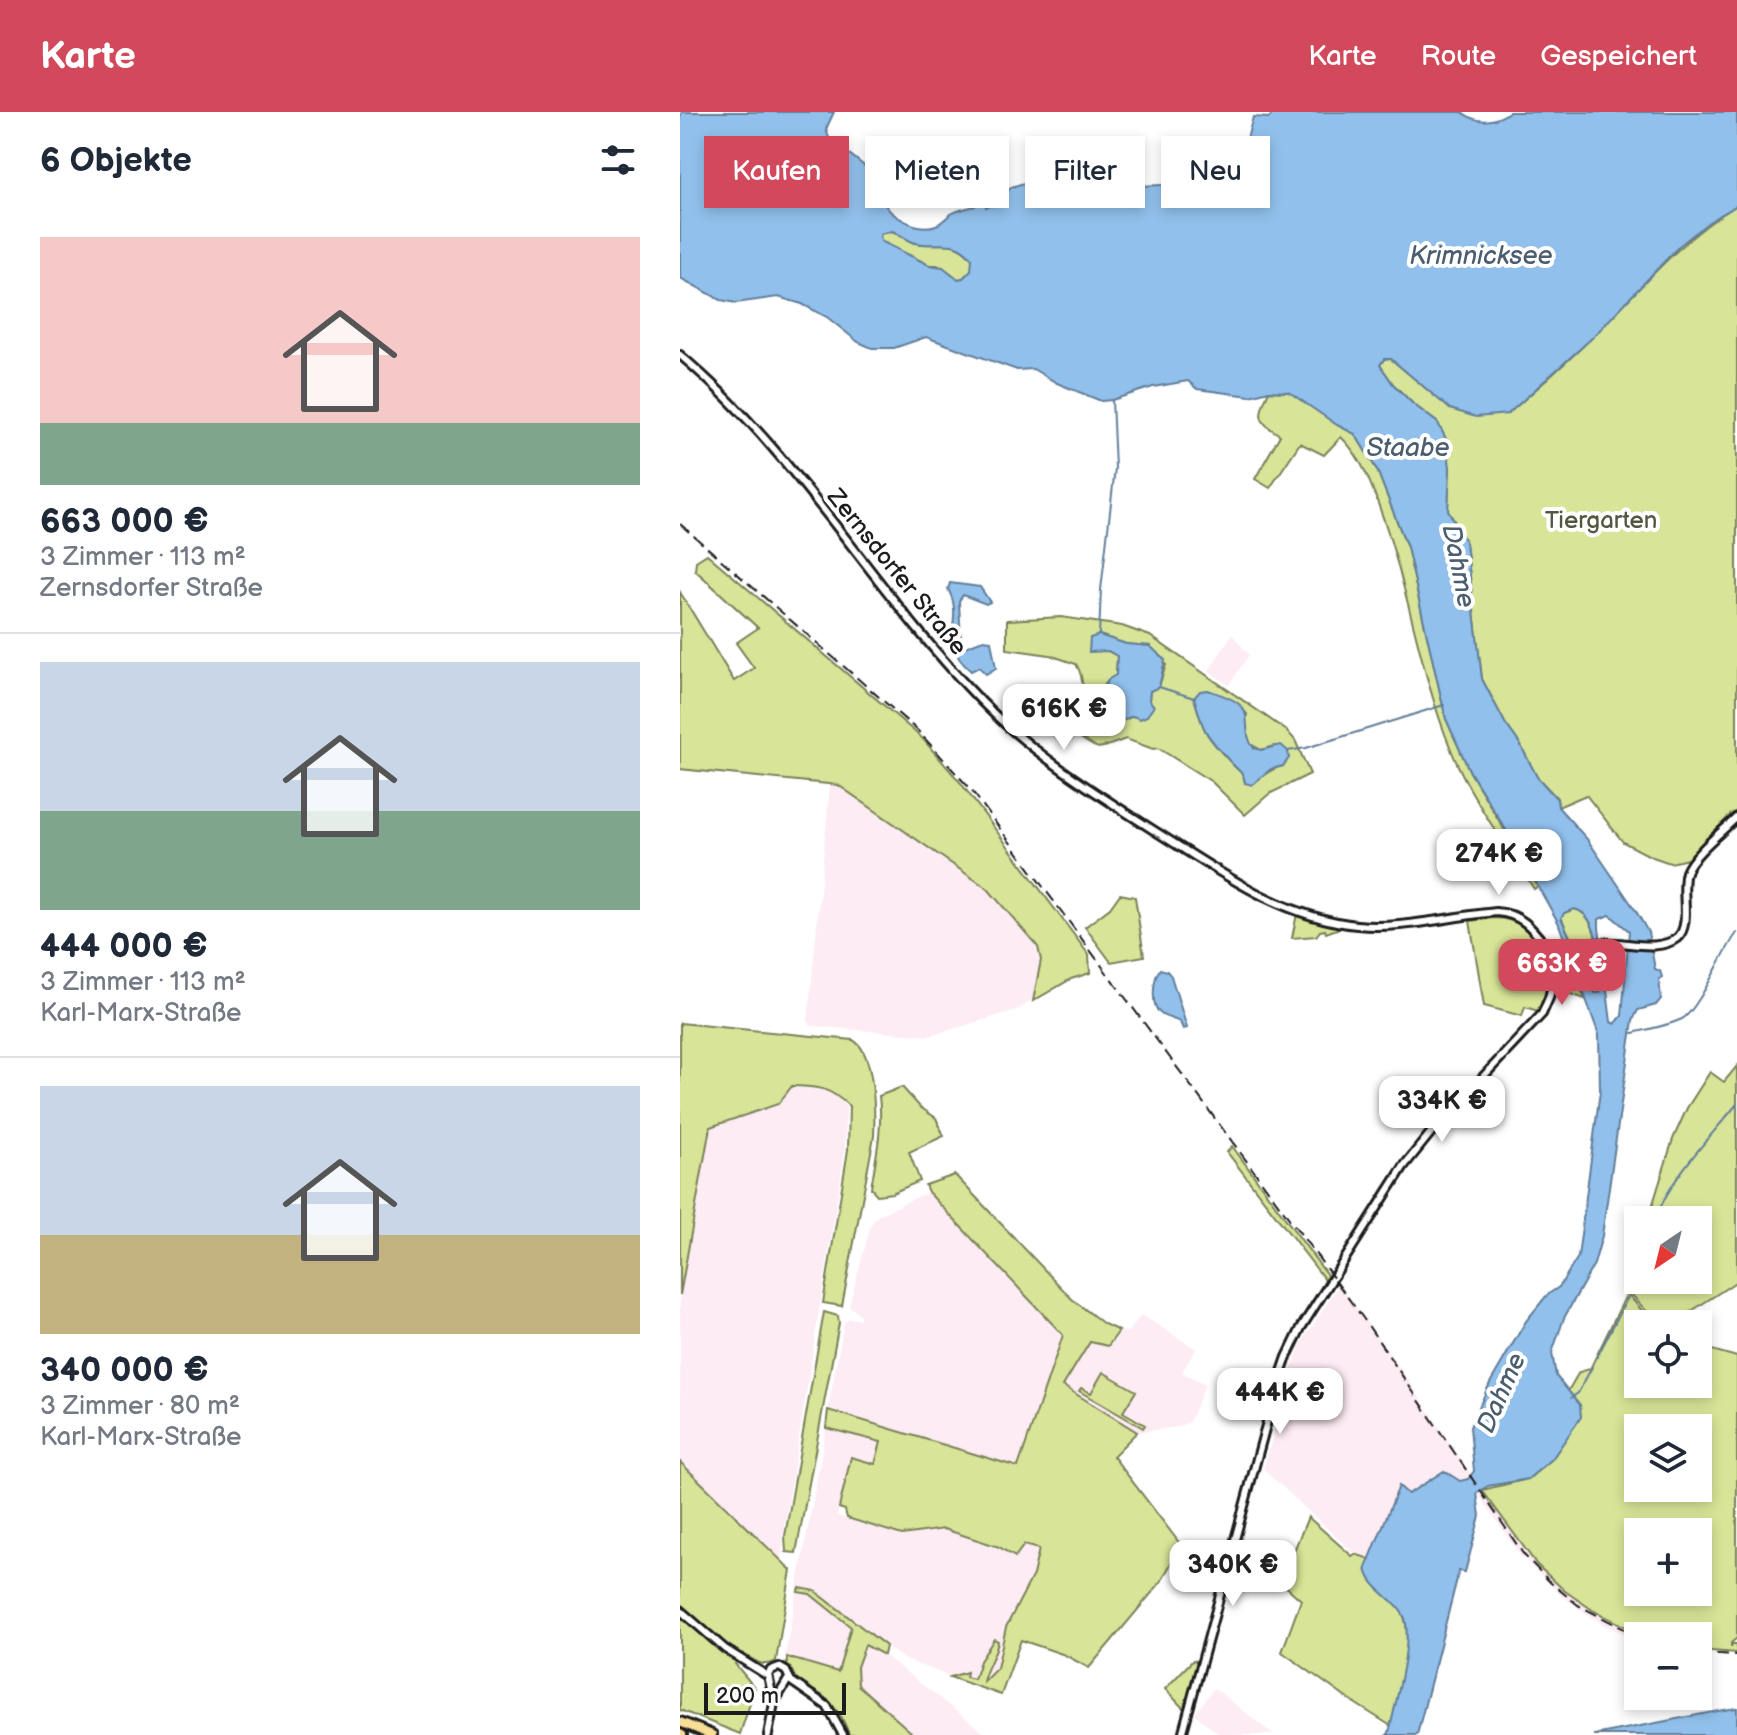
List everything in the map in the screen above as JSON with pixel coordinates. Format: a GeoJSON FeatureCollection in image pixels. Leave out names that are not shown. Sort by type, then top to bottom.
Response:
{"type":"FeatureCollection","features":[{"type":"Feature","properties":{"kind":"highway"},"geometry":{"type":"LineString","coordinates":[[680,1722],[712,1735]]}},
{"type":"Feature","properties":{"kind":"street","name":"Zernsdorfer Straße"},"geometry":{"type":"LineString","coordinates":[[680,355],[741,411],[797,474],[952,670],[1002,721],[1092,792],[1247,888],[1294,910],[1365,926],[1508,913],[1528,923],[1558,961]]}},
{"type":"Feature","properties":{"kind":"street"},"geometry":{"type":"LineString","coordinates":[[1182,1735],[1280,1376],[1301,1328],[1417,1149],[1546,1007],[1558,961],[1598,942],[1645,944],[1669,942],[1680,936],[1684,926],[1684,881],[1688,868],[1737,817]]}},
{"type":"Feature","properties":{"kind":"street"},"geometry":{"type":"LineString","coordinates":[[680,1610],[725,1649],[751,1666],[769,1673],[783,1668],[785,1683],[774,1703],[768,1735]]}},
{"type":"Feature","properties":{"kind":"street"},"geometry":{"type":"LineString","coordinates":[[769,1673],[774,1703]]}},
{"type":"Feature","properties":{"kind":"street"},"geometry":{"type":"LineString","coordinates":[[771,1685],[785,1683],[801,1689],[827,1706],[843,1735]]}},
{"type":"Feature","properties":{"kind":"shaded area"},"geometry":{"type":"Polygon","coordinates":[[[1232,634],[1249,655],[1229,685],[1209,671],[1232,634]]]}},
{"type":"Feature","properties":{"kind":"shaded area"},"geometry":{"type":"Polygon","coordinates":[[[830,785],[838,785],[988,889],[1038,947],[1041,960],[1033,999],[1020,1009],[929,1036],[811,1026],[808,1021],[830,785]]]}},
{"type":"Feature","properties":{"kind":"shaded area"},"geometry":{"type":"Polygon","coordinates":[[[792,1087],[829,1091],[846,1106],[845,1150],[783,1536],[782,1561],[680,1462],[680,1296],[710,1126],[778,1104],[792,1087]]]}},
{"type":"Feature","properties":{"kind":"shaded area"},"geometry":{"type":"Polygon","coordinates":[[[928,1192],[1062,1336],[1017,1466],[828,1409],[844,1323],[848,1319],[860,1319],[860,1314],[849,1306],[871,1225],[877,1216],[928,1192]]]}},
{"type":"Feature","properties":{"kind":"shaded area"},"geometry":{"type":"Polygon","coordinates":[[[1337,1281],[1405,1375],[1526,1553],[1553,1581],[1580,1602],[1624,1627],[1624,1634],[1604,1625],[1563,1597],[1520,1555],[1468,1479],[1459,1481],[1444,1471],[1407,1494],[1399,1487],[1370,1559],[1355,1554],[1263,1469],[1281,1395],[1301,1344],[1337,1288],[1337,1281]]]}},
{"type":"Feature","properties":{"kind":"shaded area"},"geometry":{"type":"Polygon","coordinates":[[[1141,1315],[1196,1349],[1182,1372],[1205,1385],[1189,1422],[1178,1427],[1139,1432],[1063,1386],[1090,1343],[1109,1347],[1120,1331],[1128,1332],[1141,1315]]]}},
{"type":"Feature","properties":{"kind":"shaded area"},"geometry":{"type":"Polygon","coordinates":[[[826,1428],[881,1442],[875,1463],[850,1456],[837,1516],[902,1536],[944,1530],[1016,1555],[1022,1542],[1051,1552],[1001,1695],[903,1659],[853,1621],[838,1672],[785,1656],[826,1428]]]}},
{"type":"Feature","properties":{"kind":"shaded area"},"geometry":{"type":"Polygon","coordinates":[[[865,1644],[884,1655],[987,1735],[911,1735],[912,1732],[858,1685],[857,1667],[865,1644]]]}},
{"type":"Feature","properties":{"kind":"shaded area"},"geometry":{"type":"Polygon","coordinates":[[[1214,1688],[1274,1735],[1220,1735],[1195,1714],[1214,1688]]]}},
{"type":"Feature","properties":{"kind":"green space","name":"Tiergarten"},"geometry":{"type":"Polygon","coordinates":[[[1737,205],[1737,811],[1688,859],[1670,863],[1623,842],[1586,795],[1558,807],[1557,798],[1537,777],[1505,723],[1482,679],[1466,543],[1448,510],[1450,468],[1438,423],[1393,384],[1380,365],[1384,359],[1391,359],[1451,409],[1508,414],[1585,344],[1679,249],[1737,205]]]}},
{"type":"Feature","properties":{"kind":"green space"},"geometry":{"type":"Polygon","coordinates":[[[892,231],[916,243],[960,248],[972,259],[972,270],[958,279],[937,265],[929,265],[880,241],[880,234],[892,231]]]}},
{"type":"Feature","properties":{"kind":"green space"},"geometry":{"type":"Polygon","coordinates":[[[1269,391],[1289,392],[1297,396],[1355,434],[1377,470],[1407,547],[1446,719],[1470,772],[1538,886],[1534,889],[1477,802],[1450,747],[1431,692],[1385,523],[1368,477],[1356,456],[1341,437],[1324,455],[1300,443],[1270,488],[1255,479],[1280,435],[1267,426],[1261,417],[1269,391]]]}},
{"type":"Feature","properties":{"kind":"green space"},"geometry":{"type":"Polygon","coordinates":[[[707,554],[922,738],[960,782],[1089,955],[1090,973],[1071,979],[1033,1001],[1041,960],[1038,947],[988,889],[838,785],[680,769],[680,592],[734,681],[754,668],[736,643],[758,628],[695,570],[696,561],[707,554]]]}},
{"type":"Feature","properties":{"kind":"green space"},"geometry":{"type":"Polygon","coordinates":[[[1061,617],[1122,626],[1150,636],[1287,731],[1295,740],[1310,774],[1269,794],[1245,815],[1212,782],[1158,748],[1126,739],[1098,748],[1094,746],[1073,733],[1081,707],[1082,689],[1076,664],[1050,655],[1007,649],[1007,620],[1061,617]],[[1099,635],[1108,651],[1117,656],[1116,675],[1105,684],[1107,710],[1104,715],[1118,723],[1133,716],[1149,700],[1150,691],[1159,686],[1166,665],[1150,646],[1126,644],[1099,635]],[[1224,697],[1194,699],[1208,735],[1243,774],[1245,783],[1283,766],[1275,746],[1261,750],[1250,744],[1245,725],[1247,714],[1234,701],[1224,697]]]}},
{"type":"Feature","properties":{"kind":"green space"},"geometry":{"type":"Polygon","coordinates":[[[1120,894],[1135,897],[1144,956],[1111,962],[1085,927],[1110,908],[1120,894]]]}},
{"type":"Feature","properties":{"kind":"green space"},"geometry":{"type":"Polygon","coordinates":[[[1574,909],[1583,913],[1594,932],[1601,993],[1595,993],[1561,917],[1574,909]]]}},
{"type":"Feature","properties":{"kind":"green space"},"geometry":{"type":"Polygon","coordinates":[[[1297,914],[1340,928],[1326,933],[1325,930],[1320,931],[1316,936],[1292,938],[1297,914]]]}},
{"type":"Feature","properties":{"kind":"green space"},"geometry":{"type":"Polygon","coordinates":[[[1510,920],[1524,927],[1542,951],[1547,981],[1538,1011],[1525,1007],[1522,1016],[1484,1006],[1470,921],[1510,920]]]}},
{"type":"Feature","properties":{"kind":"green space"},"geometry":{"type":"Polygon","coordinates":[[[1564,967],[1575,976],[1585,999],[1559,990],[1564,967]]]}},
{"type":"Feature","properties":{"kind":"green space"},"geometry":{"type":"Polygon","coordinates":[[[680,1023],[853,1040],[866,1057],[872,1084],[874,1136],[842,1306],[823,1303],[848,1150],[849,1106],[823,1089],[810,1087],[792,1086],[778,1104],[710,1127],[680,1295],[680,1023]]]}},
{"type":"Feature","properties":{"kind":"green space"},"geometry":{"type":"Polygon","coordinates":[[[1737,1066],[1737,1281],[1693,1310],[1645,1310],[1631,1294],[1712,1294],[1712,1206],[1652,1206],[1673,1139],[1687,1108],[1710,1072],[1724,1082],[1737,1066]]]}},
{"type":"Feature","properties":{"kind":"green space"},"geometry":{"type":"Polygon","coordinates":[[[902,1087],[920,1107],[936,1118],[944,1136],[909,1152],[920,1181],[892,1193],[877,1195],[871,1188],[880,1131],[879,1096],[902,1087]]]}},
{"type":"Feature","properties":{"kind":"green space"},"geometry":{"type":"Polygon","coordinates":[[[1232,1146],[1327,1275],[1325,1280],[1227,1152],[1232,1146]]]}},
{"type":"Feature","properties":{"kind":"green space"},"geometry":{"type":"Polygon","coordinates":[[[955,1175],[1072,1299],[1104,1324],[1119,1331],[1108,1346],[1090,1342],[1063,1386],[1137,1432],[1113,1456],[1181,1545],[1161,1582],[1089,1668],[1065,1655],[1021,1640],[1001,1695],[950,1677],[967,1672],[966,1677],[974,1679],[980,1661],[994,1639],[998,1641],[997,1647],[983,1682],[997,1668],[1006,1627],[1033,1575],[1039,1549],[1024,1545],[1015,1557],[999,1547],[944,1529],[902,1535],[847,1518],[845,1510],[839,1508],[851,1457],[875,1464],[881,1442],[826,1428],[828,1410],[1018,1467],[1063,1335],[928,1192],[925,1185],[955,1175]]]}},
{"type":"Feature","properties":{"kind":"green space"},"geometry":{"type":"Polygon","coordinates":[[[1627,1294],[1642,1310],[1624,1310],[1624,1398],[1712,1398],[1712,1350],[1737,1357],[1737,1638],[1731,1647],[1737,1644],[1737,1653],[1712,1651],[1712,1622],[1624,1622],[1624,1626],[1594,1611],[1565,1591],[1537,1565],[1482,1490],[1528,1479],[1552,1459],[1579,1405],[1568,1391],[1579,1372],[1590,1369],[1627,1294]]]}},
{"type":"Feature","properties":{"kind":"green space"},"geometry":{"type":"Polygon","coordinates":[[[824,1312],[838,1316],[839,1323],[796,1553],[786,1552],[785,1536],[824,1312]]]}},
{"type":"Feature","properties":{"kind":"green space"},"geometry":{"type":"Polygon","coordinates":[[[1103,1372],[1136,1391],[1123,1412],[1145,1425],[1143,1428],[1079,1391],[1081,1388],[1091,1393],[1103,1372]]]}},
{"type":"Feature","properties":{"kind":"green space"},"geometry":{"type":"Polygon","coordinates":[[[680,1462],[791,1570],[776,1661],[763,1664],[742,1653],[735,1664],[755,1688],[740,1734],[680,1710],[680,1462]]]}},
{"type":"Feature","properties":{"kind":"green space"},"geometry":{"type":"Polygon","coordinates":[[[1308,1517],[1352,1556],[1355,1554],[1370,1559],[1370,1577],[1401,1611],[1405,1620],[1406,1659],[1391,1726],[1282,1652],[1301,1600],[1281,1582],[1308,1517]]]}},
{"type":"Feature","properties":{"kind":"green space"},"geometry":{"type":"Polygon","coordinates":[[[800,1588],[815,1591],[886,1646],[884,1655],[865,1645],[857,1667],[858,1685],[911,1732],[910,1735],[849,1735],[836,1709],[789,1672],[787,1657],[838,1672],[851,1627],[810,1594],[798,1592],[800,1588]]]}},
{"type":"Feature","properties":{"kind":"green space"},"geometry":{"type":"Polygon","coordinates":[[[1193,1660],[1198,1662],[1184,1709],[1165,1689],[1193,1660]]]}},
{"type":"Feature","properties":{"kind":"water","name":"Krimnicksee"},"geometry":{"type":"Polygon","coordinates":[[[682,112],[834,112],[826,129],[828,136],[704,136],[704,208],[849,208],[849,154],[865,167],[865,208],[888,208],[905,221],[929,227],[969,208],[1009,208],[1009,189],[1025,183],[1025,208],[1145,208],[1145,186],[1161,185],[1161,208],[1270,208],[1270,136],[1248,136],[1253,117],[1269,118],[1274,112],[1462,112],[1486,121],[1509,112],[1737,112],[1737,205],[1679,246],[1593,337],[1508,414],[1476,417],[1450,409],[1391,359],[1384,359],[1380,365],[1413,404],[1438,423],[1447,441],[1450,468],[1448,510],[1466,543],[1482,679],[1537,777],[1557,799],[1558,807],[1587,839],[1636,911],[1648,932],[1655,969],[1660,971],[1662,977],[1659,979],[1661,999],[1656,1005],[1638,1010],[1633,1020],[1602,1236],[1594,1264],[1564,1318],[1552,1353],[1556,1376],[1580,1405],[1581,1417],[1552,1459],[1528,1479],[1488,1486],[1477,1493],[1480,1516],[1465,1572],[1459,1571],[1417,1735],[1387,1735],[1402,1673],[1406,1626],[1400,1610],[1372,1582],[1366,1568],[1399,1486],[1408,1494],[1444,1471],[1460,1481],[1468,1479],[1474,1471],[1470,1427],[1490,1383],[1526,1321],[1547,1295],[1559,1287],[1578,1257],[1600,1091],[1599,1035],[1558,922],[1470,772],[1446,719],[1407,547],[1377,470],[1355,434],[1289,392],[1269,391],[1250,396],[1197,389],[1188,381],[1101,401],[1057,383],[1033,369],[1017,370],[926,337],[894,348],[872,348],[802,304],[778,297],[736,303],[721,300],[680,278],[682,112]],[[892,231],[880,234],[881,241],[929,265],[943,267],[958,279],[971,270],[972,259],[960,248],[910,241],[892,231]],[[1574,909],[1564,913],[1561,918],[1595,993],[1600,993],[1598,944],[1590,921],[1574,909]],[[1610,915],[1599,919],[1599,928],[1611,1022],[1615,1024],[1622,1016],[1629,931],[1610,915]]]}},
{"type":"Feature","properties":{"kind":"water"},"geometry":{"type":"Polygon","coordinates":[[[950,583],[980,587],[990,602],[986,604],[963,595],[959,601],[961,643],[965,647],[983,640],[991,641],[996,668],[986,674],[979,667],[971,671],[955,650],[953,600],[948,589],[950,583]]]}},
{"type":"Feature","properties":{"kind":"water"},"geometry":{"type":"Polygon","coordinates":[[[1099,635],[1126,644],[1150,646],[1165,660],[1159,687],[1150,691],[1149,700],[1154,706],[1147,716],[1140,719],[1133,716],[1110,725],[1104,722],[1107,703],[1101,692],[1109,679],[1116,675],[1117,656],[1108,651],[1089,652],[1090,638],[1099,635]]]}},
{"type":"Feature","properties":{"kind":"water"},"geometry":{"type":"Polygon","coordinates":[[[1208,690],[1233,700],[1244,709],[1248,737],[1254,748],[1261,750],[1281,745],[1288,751],[1289,758],[1283,766],[1271,769],[1252,785],[1245,783],[1243,774],[1203,726],[1194,698],[1200,691],[1208,690]]]}},
{"type":"Feature","properties":{"kind":"water"},"geometry":{"type":"Polygon","coordinates":[[[1160,969],[1171,976],[1187,1028],[1183,1029],[1180,1022],[1163,1015],[1155,1005],[1154,992],[1160,969]]]}},
{"type":"Feature","properties":{"kind":"water"},"geometry":{"type":"Polygon","coordinates":[[[1737,1708],[1737,1735],[1594,1735],[1718,1711],[1737,1708]]]}},
{"type":"Feature","properties":{"kind":"waterway"},"geometry":{"type":"LineString","coordinates":[[1099,635],[1115,468],[1112,400]]}},
{"type":"Feature","properties":{"kind":"waterway"},"geometry":{"type":"LineString","coordinates":[[1159,687],[1194,698]]}},
{"type":"Feature","properties":{"kind":"waterway"},"geometry":{"type":"LineString","coordinates":[[1288,751],[1444,705]]}},
{"type":"Feature","properties":{"kind":"waterway"},"geometry":{"type":"LineString","coordinates":[[1633,1033],[1670,1024],[1688,1014],[1737,933]]}},
{"type":"Feature","properties":{"kind":"waterway"},"geometry":{"type":"LineString","coordinates":[[1661,1206],[1680,1173],[1737,1104]]}},
{"type":"Feature","properties":{"kind":"waterway"},"geometry":{"type":"LineString","coordinates":[[1597,1357],[1628,1297]]}},
{"type":"Feature","properties":{"kind":"waterway"},"geometry":{"type":"LineString","coordinates":[[1571,1398],[1578,1393],[1592,1367]]}},
{"type":"Feature","properties":{"kind":"railway"},"geometry":{"type":"LineString","coordinates":[[680,524],[918,731],[972,791],[1363,1318],[1524,1555],[1578,1605],[1624,1629]]}},
{"type":"Feature","properties":{"kind":"railway"},"geometry":{"type":"LineString","coordinates":[[1712,1654],[1737,1655]]}},
{"type":"Feature","properties":{"kind":"water label","name":"Staabe"},"geometry":{"type":"Point","coordinates":[1408,448]}},
{"type":"Feature","properties":{"kind":"water label","name":"Dahme"},"geometry":{"type":"Point","coordinates":[1458,566]}},
{"type":"Feature","properties":{"kind":"water label","name":"Dahme"},"geometry":{"type":"Point","coordinates":[1502,1393]}}]}
